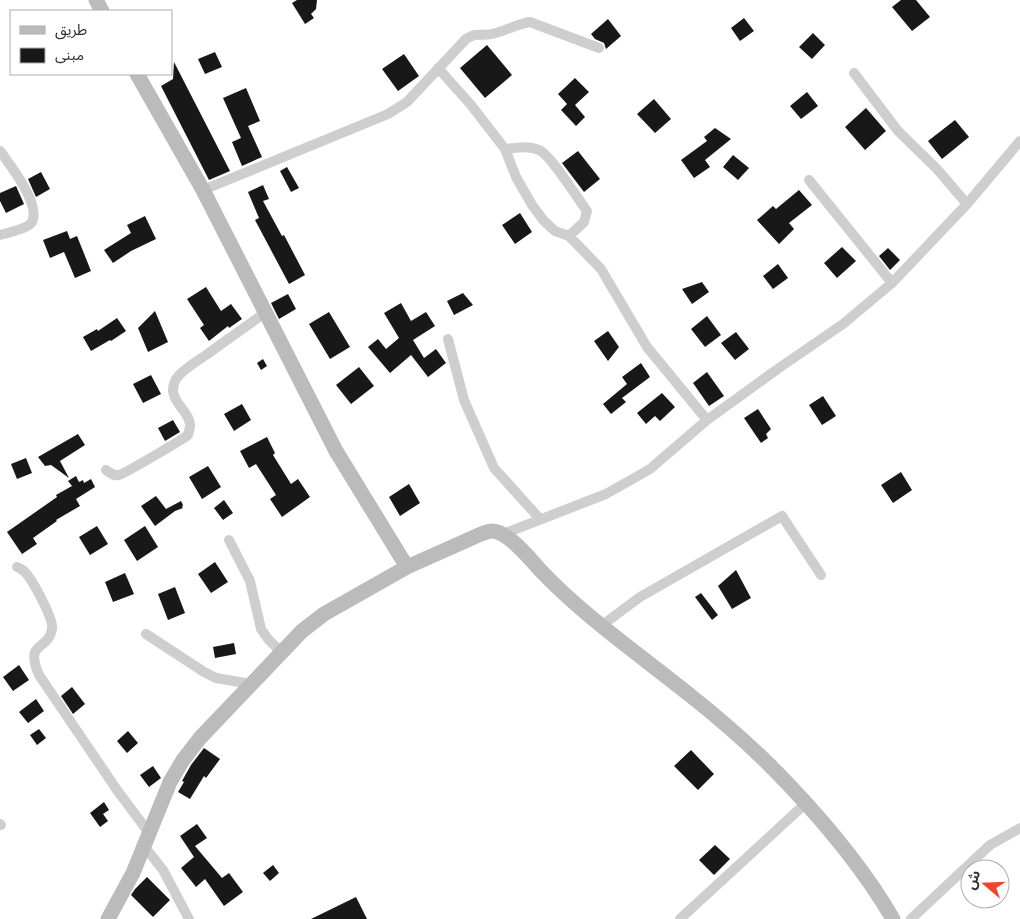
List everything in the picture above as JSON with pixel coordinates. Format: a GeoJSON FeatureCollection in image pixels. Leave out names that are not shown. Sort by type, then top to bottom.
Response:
{"type":"FeatureCollection","features":[{"type":"Feature","properties":{"kind":"street"},"geometry":{"type":"LineString","coordinates":[[203,190],[388,114],[407,102],[466,39],[475,34],[492,34],[530,22],[598,48]]}},
{"type":"Feature","properties":{"kind":"street"},"geometry":{"type":"LineString","coordinates":[[438,68],[471,105],[505,149],[516,177],[532,205],[544,221],[555,231],[568,236],[601,270],[647,347],[708,420]]}},
{"type":"Feature","properties":{"kind":"street"},"geometry":{"type":"LineString","coordinates":[[854,73],[898,131],[937,169],[966,204]]}},
{"type":"Feature","properties":{"kind":"street"},"geometry":{"type":"LineString","coordinates":[[139,75],[203,190],[336,451],[407,568]]}},
{"type":"Feature","properties":{"kind":"street"},"geometry":{"type":"LineString","coordinates":[[503,534],[606,494],[650,469],[708,420],[843,324],[892,283],[966,204],[1020,141]]}},
{"type":"Feature","properties":{"kind":"street"},"geometry":{"type":"LineString","coordinates":[[505,149],[532,148],[542,150],[587,210],[584,222],[568,236]]}},
{"type":"Feature","properties":{"kind":"street"},"geometry":{"type":"LineString","coordinates":[[0,151],[28,194],[33,209],[32,222],[28,226],[0,235]]}},
{"type":"Feature","properties":{"kind":"street"},"geometry":{"type":"LineString","coordinates":[[809,180],[892,283]]}},
{"type":"Feature","properties":{"kind":"street"},"geometry":{"type":"LineString","coordinates":[[106,470],[113,475],[120,475],[132,470],[188,434],[189,420],[174,397],[173,387],[176,379],[264,313]]}},
{"type":"Feature","properties":{"kind":"street"},"geometry":{"type":"LineString","coordinates":[[448,339],[464,400],[494,468],[540,519]]}},
{"type":"Feature","properties":{"kind":"street"},"geometry":{"type":"LineString","coordinates":[[601,626],[640,597],[782,516],[821,575]]}},
{"type":"Feature","properties":{"kind":"street"},"geometry":{"type":"LineString","coordinates":[[108,919],[133,873],[159,806],[183,760],[200,738],[281,652],[302,631],[324,614],[407,568],[481,534],[492,531],[503,534],[515,544],[557,587],[601,626],[693,698],[735,734],[789,785],[840,844],[876,890],[893,919]]}},
{"type":"Feature","properties":{"kind":"street"},"geometry":{"type":"LineString","coordinates":[[229,540],[250,580],[261,629],[281,652]]}},
{"type":"Feature","properties":{"kind":"street"},"geometry":{"type":"LineString","coordinates":[[17,567],[24,571],[40,596],[53,624],[52,631],[46,641],[38,647],[33,655],[33,662],[39,675],[117,790],[189,919]]}},
{"type":"Feature","properties":{"kind":"street"},"geometry":{"type":"LineString","coordinates":[[146,634],[216,678],[251,684]]}},
{"type":"Feature","properties":{"kind":"street"},"geometry":{"type":"LineString","coordinates":[[680,919],[805,804]]}},
{"type":"Feature","properties":{"kind":"street"},"geometry":{"type":"LineString","coordinates":[[911,919],[990,845],[1020,828]]}},
{"type":"Feature","properties":{"kind":"building"},"geometry":{"type":"Polygon","coordinates":[[[297,0],[317,0],[316,9],[311,14],[314,18],[305,24],[292,3],[297,0]]]}},
{"type":"Feature","properties":{"kind":"building"},"geometry":{"type":"Polygon","coordinates":[[[901,0],[916,0],[930,17],[912,31],[892,7],[901,0]]]}},
{"type":"Feature","properties":{"kind":"building"},"geometry":{"type":"Polygon","coordinates":[[[744,18],[754,31],[740,41],[731,28],[744,18]]]}},
{"type":"Feature","properties":{"kind":"building"},"geometry":{"type":"Polygon","coordinates":[[[608,19],[621,36],[606,49],[604,43],[595,39],[591,34],[608,19]]]}},
{"type":"Feature","properties":{"kind":"building"},"geometry":{"type":"Polygon","coordinates":[[[813,33],[825,45],[812,59],[799,47],[813,33]]]}},
{"type":"Feature","properties":{"kind":"building"},"geometry":{"type":"Polygon","coordinates":[[[487,45],[512,75],[485,98],[460,68],[487,45]]]}},
{"type":"Feature","properties":{"kind":"building"},"geometry":{"type":"Polygon","coordinates":[[[215,52],[222,67],[205,74],[198,59],[215,52]]]}},
{"type":"Feature","properties":{"kind":"building"},"geometry":{"type":"Polygon","coordinates":[[[404,54],[419,76],[398,91],[382,69],[404,54]]]}},
{"type":"Feature","properties":{"kind":"building"},"geometry":{"type":"Polygon","coordinates":[[[174,62],[230,171],[209,180],[161,86],[173,79],[174,62]]]}},
{"type":"Feature","properties":{"kind":"building"},"geometry":{"type":"Polygon","coordinates":[[[575,78],[589,92],[575,105],[585,117],[576,126],[561,110],[567,104],[558,94],[575,78]]]}},
{"type":"Feature","properties":{"kind":"building"},"geometry":{"type":"Polygon","coordinates":[[[246,88],[260,121],[248,126],[262,157],[242,166],[232,142],[241,138],[223,98],[246,88]]]}},
{"type":"Feature","properties":{"kind":"building"},"geometry":{"type":"Polygon","coordinates":[[[807,92],[818,106],[801,119],[790,106],[807,92]]]}},
{"type":"Feature","properties":{"kind":"building"},"geometry":{"type":"Polygon","coordinates":[[[654,99],[671,119],[655,133],[637,114],[654,99]]]}},
{"type":"Feature","properties":{"kind":"building"},"geometry":{"type":"Polygon","coordinates":[[[866,108],[886,131],[865,150],[845,127],[866,108]]]}},
{"type":"Feature","properties":{"kind":"building"},"geometry":{"type":"Polygon","coordinates":[[[955,120],[969,137],[942,159],[928,141],[955,120]]]}},
{"type":"Feature","properties":{"kind":"building"},"geometry":{"type":"Polygon","coordinates":[[[715,128],[731,139],[705,160],[710,167],[694,178],[681,160],[707,141],[704,137],[715,128]]]}},
{"type":"Feature","properties":{"kind":"building"},"geometry":{"type":"Polygon","coordinates":[[[578,151],[600,179],[584,192],[562,163],[578,151]]]}},
{"type":"Feature","properties":{"kind":"building"},"geometry":{"type":"Polygon","coordinates":[[[733,155],[749,168],[738,180],[723,167],[733,155]]]}},
{"type":"Feature","properties":{"kind":"building"},"geometry":{"type":"Polygon","coordinates":[[[287,167],[299,188],[291,192],[280,171],[287,167]]]}},
{"type":"Feature","properties":{"kind":"building"},"geometry":{"type":"Polygon","coordinates":[[[41,172],[50,189],[36,197],[28,179],[41,172]]]}},
{"type":"Feature","properties":{"kind":"building"},"geometry":{"type":"Polygon","coordinates":[[[263,185],[269,199],[263,201],[305,275],[289,284],[255,220],[259,218],[248,192],[263,185]]]}},
{"type":"Feature","properties":{"kind":"building"},"geometry":{"type":"Polygon","coordinates":[[[16,186],[24,204],[6,213],[0,201],[0,193],[16,186]]]}},
{"type":"Feature","properties":{"kind":"building"},"geometry":{"type":"Polygon","coordinates":[[[799,190],[812,205],[789,223],[794,229],[779,244],[757,220],[773,206],[776,209],[799,190]]]}},
{"type":"Feature","properties":{"kind":"building"},"geometry":{"type":"Polygon","coordinates":[[[520,213],[532,232],[515,244],[502,225],[520,213]]]}},
{"type":"Feature","properties":{"kind":"building"},"geometry":{"type":"Polygon","coordinates":[[[145,216],[156,239],[131,251],[113,263],[104,250],[131,233],[127,225],[145,216]]]}},
{"type":"Feature","properties":{"kind":"building"},"geometry":{"type":"Polygon","coordinates":[[[67,231],[70,239],[77,236],[91,271],[75,278],[64,252],[50,258],[43,240],[67,231]]]}},
{"type":"Feature","properties":{"kind":"building"},"geometry":{"type":"Polygon","coordinates":[[[842,247],[856,261],[837,278],[824,263],[842,247]]]}},
{"type":"Feature","properties":{"kind":"building"},"geometry":{"type":"Polygon","coordinates":[[[888,248],[900,260],[890,270],[879,256],[888,248]]]}},
{"type":"Feature","properties":{"kind":"building"},"geometry":{"type":"Polygon","coordinates":[[[778,264],[788,278],[773,289],[763,276],[778,264]]]}},
{"type":"Feature","properties":{"kind":"building"},"geometry":{"type":"Polygon","coordinates":[[[702,282],[709,292],[692,304],[682,289],[702,282]]]}},
{"type":"Feature","properties":{"kind":"building"},"geometry":{"type":"Polygon","coordinates":[[[206,287],[221,311],[231,304],[242,319],[229,328],[228,326],[209,341],[200,328],[204,325],[187,299],[206,287]]]}},
{"type":"Feature","properties":{"kind":"building"},"geometry":{"type":"Polygon","coordinates":[[[463,293],[473,305],[454,315],[447,301],[463,293]]]}},
{"type":"Feature","properties":{"kind":"building"},"geometry":{"type":"Polygon","coordinates":[[[288,294],[296,309],[279,319],[271,303],[288,294]]]}},
{"type":"Feature","properties":{"kind":"building"},"geometry":{"type":"Polygon","coordinates":[[[401,303],[411,321],[426,312],[435,326],[413,340],[424,358],[436,349],[446,363],[428,377],[411,355],[390,373],[368,347],[378,339],[386,349],[399,338],[384,313],[401,303]]]}},
{"type":"Feature","properties":{"kind":"building"},"geometry":{"type":"Polygon","coordinates":[[[155,311],[168,342],[148,352],[138,328],[155,311]]]}},
{"type":"Feature","properties":{"kind":"building"},"geometry":{"type":"Polygon","coordinates":[[[329,312],[350,347],[330,359],[309,324],[329,312]]]}},
{"type":"Feature","properties":{"kind":"building"},"geometry":{"type":"Polygon","coordinates":[[[707,316],[721,335],[705,347],[691,329],[707,316]]]}},
{"type":"Feature","properties":{"kind":"building"},"geometry":{"type":"Polygon","coordinates":[[[117,318],[126,331],[91,351],[83,337],[97,329],[98,331],[117,318]]]}},
{"type":"Feature","properties":{"kind":"building"},"geometry":{"type":"Polygon","coordinates":[[[608,331],[619,347],[608,361],[594,341],[608,331]]]}},
{"type":"Feature","properties":{"kind":"building"},"geometry":{"type":"Polygon","coordinates":[[[736,332],[749,349],[735,360],[721,343],[736,332]]]}},
{"type":"Feature","properties":{"kind":"building"},"geometry":{"type":"Polygon","coordinates":[[[263,359],[267,366],[261,370],[257,363],[263,359]]]}},
{"type":"Feature","properties":{"kind":"building"},"geometry":{"type":"Polygon","coordinates":[[[641,363],[650,377],[622,398],[626,402],[611,414],[603,404],[627,384],[622,377],[641,363]]]}},
{"type":"Feature","properties":{"kind":"building"},"geometry":{"type":"Polygon","coordinates":[[[359,367],[374,386],[351,404],[336,385],[359,367]]]}},
{"type":"Feature","properties":{"kind":"building"},"geometry":{"type":"Polygon","coordinates":[[[707,372],[724,396],[709,406],[693,383],[707,372]]]}},
{"type":"Feature","properties":{"kind":"building"},"geometry":{"type":"Polygon","coordinates":[[[151,375],[161,394],[143,403],[133,384],[151,375]]]}},
{"type":"Feature","properties":{"kind":"building"},"geometry":{"type":"Polygon","coordinates":[[[662,393],[675,407],[660,421],[655,416],[646,424],[637,413],[662,393]]]}},
{"type":"Feature","properties":{"kind":"building"},"geometry":{"type":"Polygon","coordinates":[[[823,396],[836,416],[822,425],[809,405],[823,396]]]}},
{"type":"Feature","properties":{"kind":"building"},"geometry":{"type":"Polygon","coordinates":[[[242,404],[251,420],[234,431],[224,414],[242,404]]]}},
{"type":"Feature","properties":{"kind":"building"},"geometry":{"type":"Polygon","coordinates":[[[758,409],[771,429],[766,434],[768,438],[761,443],[744,418],[758,409]]]}},
{"type":"Feature","properties":{"kind":"building"},"geometry":{"type":"Polygon","coordinates":[[[173,420],[180,432],[165,441],[158,428],[173,420]]]}},
{"type":"Feature","properties":{"kind":"building"},"geometry":{"type":"Polygon","coordinates":[[[78,434],[85,445],[60,461],[69,478],[51,465],[45,466],[38,457],[78,434]]]}},
{"type":"Feature","properties":{"kind":"building"},"geometry":{"type":"Polygon","coordinates":[[[267,437],[275,453],[273,455],[291,484],[298,479],[310,497],[282,517],[270,499],[276,495],[256,464],[249,468],[240,451],[267,437]]]}},
{"type":"Feature","properties":{"kind":"building"},"geometry":{"type":"Polygon","coordinates":[[[26,458],[32,473],[17,479],[11,464],[26,458]]]}},
{"type":"Feature","properties":{"kind":"building"},"geometry":{"type":"Polygon","coordinates":[[[208,466],[221,487],[202,499],[189,477],[208,466]]]}},
{"type":"Feature","properties":{"kind":"building"},"geometry":{"type":"Polygon","coordinates":[[[901,472],[912,490],[893,503],[881,485],[901,472]]]}},
{"type":"Feature","properties":{"kind":"building"},"geometry":{"type":"Polygon","coordinates":[[[76,476],[79,482],[83,480],[84,483],[91,479],[95,487],[76,499],[80,506],[56,520],[33,538],[37,544],[22,554],[7,532],[57,497],[56,495],[72,486],[68,481],[76,476]]]}},
{"type":"Feature","properties":{"kind":"building"},"geometry":{"type":"Polygon","coordinates":[[[409,484],[420,503],[400,516],[389,497],[409,484]]]}},
{"type":"Feature","properties":{"kind":"building"},"geometry":{"type":"Polygon","coordinates":[[[156,496],[166,509],[181,501],[183,508],[175,511],[155,526],[141,506],[156,496]]]}},
{"type":"Feature","properties":{"kind":"building"},"geometry":{"type":"Polygon","coordinates":[[[224,500],[233,513],[223,520],[214,508],[224,500]]]}},
{"type":"Feature","properties":{"kind":"building"},"geometry":{"type":"Polygon","coordinates":[[[97,526],[108,544],[90,555],[79,537],[97,526]]]}},
{"type":"Feature","properties":{"kind":"building"},"geometry":{"type":"Polygon","coordinates":[[[145,526],[158,547],[137,561],[124,540],[145,526]]]}},
{"type":"Feature","properties":{"kind":"building"},"geometry":{"type":"Polygon","coordinates":[[[215,562],[228,582],[211,593],[198,574],[215,562]]]}},
{"type":"Feature","properties":{"kind":"building"},"geometry":{"type":"Polygon","coordinates":[[[736,570],[751,598],[732,609],[718,586],[736,570]]]}},
{"type":"Feature","properties":{"kind":"building"},"geometry":{"type":"Polygon","coordinates":[[[125,573],[134,594],[113,602],[105,582],[125,573]]]}},
{"type":"Feature","properties":{"kind":"building"},"geometry":{"type":"Polygon","coordinates":[[[175,587],[185,613],[168,620],[158,594],[175,587]]]}},
{"type":"Feature","properties":{"kind":"building"},"geometry":{"type":"Polygon","coordinates":[[[701,593],[718,615],[712,620],[695,597],[701,593]]]}},
{"type":"Feature","properties":{"kind":"building"},"geometry":{"type":"Polygon","coordinates":[[[234,643],[236,654],[215,658],[213,647],[234,643]]]}},
{"type":"Feature","properties":{"kind":"building"},"geometry":{"type":"Polygon","coordinates":[[[19,665],[29,680],[13,691],[3,677],[19,665]]]}},
{"type":"Feature","properties":{"kind":"building"},"geometry":{"type":"Polygon","coordinates":[[[72,687],[85,704],[73,714],[61,696],[72,687]]]}},
{"type":"Feature","properties":{"kind":"building"},"geometry":{"type":"Polygon","coordinates":[[[36,699],[44,711],[28,723],[19,712],[36,699]]]}},
{"type":"Feature","properties":{"kind":"building"},"geometry":{"type":"Polygon","coordinates":[[[39,729],[46,738],[37,745],[30,735],[39,729]]]}},
{"type":"Feature","properties":{"kind":"building"},"geometry":{"type":"Polygon","coordinates":[[[128,731],[138,743],[127,753],[117,741],[128,731]]]}},
{"type":"Feature","properties":{"kind":"building"},"geometry":{"type":"Polygon","coordinates":[[[204,748],[220,759],[206,778],[204,776],[190,799],[178,792],[191,765],[204,748]]]}},
{"type":"Feature","properties":{"kind":"building"},"geometry":{"type":"Polygon","coordinates":[[[691,750],[714,774],[698,790],[674,766],[691,750]]]}},
{"type":"Feature","properties":{"kind":"building"},"geometry":{"type":"Polygon","coordinates":[[[153,766],[161,778],[149,787],[140,775],[153,766]]]}},
{"type":"Feature","properties":{"kind":"building"},"geometry":{"type":"Polygon","coordinates":[[[104,802],[109,810],[103,814],[108,821],[100,827],[90,813],[104,802]]]}},
{"type":"Feature","properties":{"kind":"building"},"geometry":{"type":"Polygon","coordinates":[[[197,824],[207,838],[195,846],[222,878],[229,873],[243,892],[224,906],[205,879],[196,887],[181,868],[194,857],[180,836],[197,824]]]}},
{"type":"Feature","properties":{"kind":"building"},"geometry":{"type":"Polygon","coordinates":[[[715,845],[730,859],[714,875],[699,860],[715,845]]]}},
{"type":"Feature","properties":{"kind":"building"},"geometry":{"type":"Polygon","coordinates":[[[273,865],[279,873],[270,881],[263,873],[273,865]]]}},
{"type":"Feature","properties":{"kind":"building"},"geometry":{"type":"Polygon","coordinates":[[[147,877],[170,900],[153,917],[131,895],[147,877]]]}},
{"type":"Feature","properties":{"kind":"building"},"geometry":{"type":"Polygon","coordinates":[[[356,897],[367,919],[311,919],[356,897]]]}}]}
